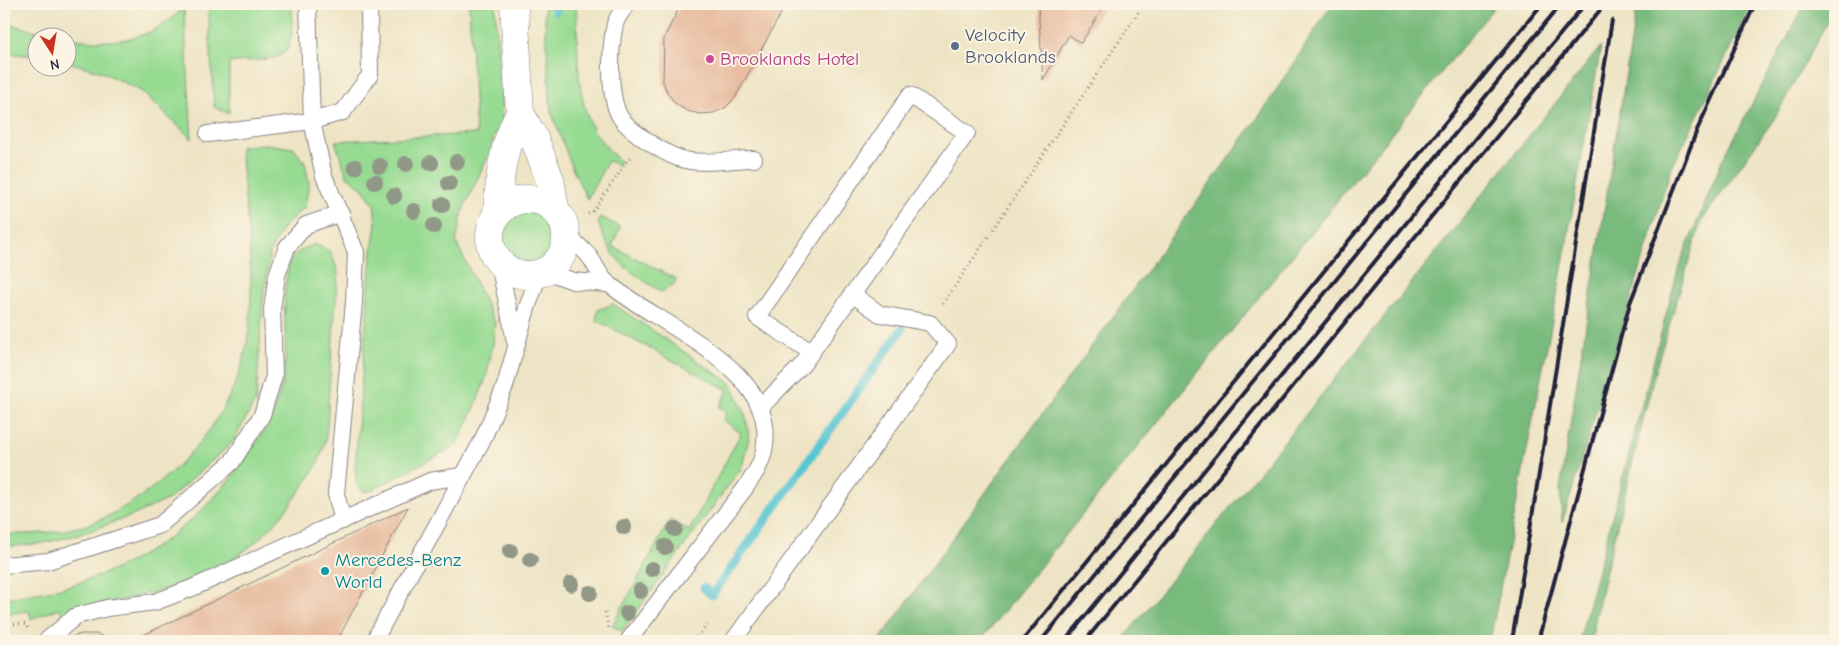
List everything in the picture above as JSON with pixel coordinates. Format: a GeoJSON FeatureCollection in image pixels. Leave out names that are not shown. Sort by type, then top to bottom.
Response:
{"type":"FeatureCollection","features":[{"type":"Feature","properties":{"kind":"street"},"geometry":{"type":"LineString","coordinates":[[514,4],[520,113],[534,138],[550,180],[555,209],[565,226],[567,235],[562,256],[543,273],[518,274],[499,264],[492,252],[489,239],[491,225],[497,213],[507,204],[526,199],[545,202],[555,209]]}},
{"type":"Feature","properties":{"kind":"street"},"geometry":{"type":"LineString","coordinates":[[497,213],[500,174],[508,135],[520,113]]}},
{"type":"Feature","properties":{"kind":"lane"},"geometry":{"type":"LineString","coordinates":[[308,4],[312,121],[324,176],[356,252],[354,302],[336,494],[342,521]]}},
{"type":"Feature","properties":{"kind":"lane"},"geometry":{"type":"LineString","coordinates":[[208,134],[312,121],[343,112],[370,75],[368,4]]}},
{"type":"Feature","properties":{"kind":"lane"},"geometry":{"type":"LineString","coordinates":[[627,4],[616,22],[610,76],[620,116],[657,148],[679,159],[700,161],[754,159]]}},
{"type":"Feature","properties":{"kind":"lane"},"geometry":{"type":"LineString","coordinates":[[761,407],[811,352],[967,133],[910,94],[757,317],[811,352]]}},
{"type":"Feature","properties":{"kind":"lane"},"geometry":{"type":"LineString","coordinates":[[4,566],[48,561],[124,538],[160,524],[232,462],[262,415],[274,376],[272,309],[277,275],[287,247],[306,225],[341,213]]}},
{"type":"Feature","properties":{"kind":"lane"},"geometry":{"type":"LineString","coordinates":[[567,235],[588,255],[607,284],[670,323],[741,376],[761,407],[766,437],[761,461],[746,487],[628,641]]}},
{"type":"Feature","properties":{"kind":"lane"},"geometry":{"type":"LineString","coordinates":[[499,264],[516,345]]}},
{"type":"Feature","properties":{"kind":"lane"},"geometry":{"type":"LineString","coordinates":[[374,641],[483,439],[502,395],[516,345],[543,273],[573,281],[607,284]]}},
{"type":"Feature","properties":{"kind":"lane"},"geometry":{"type":"LineString","coordinates":[[733,641],[948,344],[930,323],[880,314],[852,294]]}},
{"type":"Feature","properties":{"kind":"lane"},"geometry":{"type":"LineString","coordinates":[[46,641],[76,616],[108,608],[155,602],[192,588],[430,481],[462,476]]}},
{"type":"Feature","properties":{"kind":"path"},"geometry":{"type":"LineString","coordinates":[[930,323],[1144,4]]}},
{"type":"Feature","properties":{"kind":"path"},"geometry":{"type":"LineString","coordinates":[[588,214],[593,211],[624,169],[642,137]]}},
{"type":"Feature","properties":{"kind":"path"},"geometry":{"type":"LineString","coordinates":[[605,612],[609,630]]}},
{"type":"Feature","properties":{"kind":"path"},"geometry":{"type":"LineString","coordinates":[[4,624],[26,624],[29,633]]}},
{"type":"Feature","properties":{"kind":"path"},"geometry":{"type":"LineString","coordinates":[[694,641],[707,624]]}},
{"type":"Feature","properties":{"kind":"green space"},"geometry":{"type":"Polygon","coordinates":[[[208,4],[292,4],[291,39],[282,55],[262,60],[229,63],[229,114],[214,107],[208,4]]]}},
{"type":"Feature","properties":{"kind":"green space"},"geometry":{"type":"Polygon","coordinates":[[[469,4],[495,4],[503,132],[495,133],[490,152],[463,210],[456,242],[495,323],[493,345],[486,378],[457,445],[368,492],[363,491],[357,485],[355,468],[371,257],[376,224],[374,204],[360,186],[347,176],[335,141],[476,134],[469,4]]]}},
{"type":"Feature","properties":{"kind":"green space"},"geometry":{"type":"Polygon","coordinates":[[[544,4],[576,4],[578,68],[587,115],[593,129],[620,162],[618,165],[608,161],[587,199],[573,170],[551,111],[544,4]]]}},
{"type":"Feature","properties":{"kind":"green space"},"geometry":{"type":"Polygon","coordinates":[[[1332,4],[1497,4],[980,641],[879,641],[1262,112],[1332,4]]]}},
{"type":"Feature","properties":{"kind":"green space"},"geometry":{"type":"Polygon","coordinates":[[[1637,4],[1752,4],[1670,172],[1562,523],[1560,489],[1637,4]]]}},
{"type":"Feature","properties":{"kind":"green space"},"geometry":{"type":"Polygon","coordinates":[[[1805,4],[1835,4],[1835,8],[1774,119],[1701,222],[1656,368],[1602,587],[1591,641],[1579,641],[1679,266],[1722,161],[1805,4]]]}},
{"type":"Feature","properties":{"kind":"green space"},"geometry":{"type":"Polygon","coordinates":[[[184,9],[192,139],[141,91],[102,72],[78,65],[78,39],[115,41],[152,31],[184,9]]]}},
{"type":"Feature","properties":{"kind":"green space"},"geometry":{"type":"Polygon","coordinates":[[[4,23],[28,29],[28,55],[4,53],[4,23]]]}},
{"type":"Feature","properties":{"kind":"green space"},"geometry":{"type":"Polygon","coordinates":[[[1601,46],[1563,264],[1490,641],[1121,641],[1291,433],[1601,46]]]}},
{"type":"Feature","properties":{"kind":"green space"},"geometry":{"type":"Polygon","coordinates":[[[266,144],[293,148],[305,162],[309,183],[305,207],[284,226],[270,252],[263,300],[256,400],[233,442],[169,499],[134,515],[78,535],[39,544],[4,547],[4,534],[42,533],[80,527],[104,518],[132,502],[182,462],[203,438],[221,411],[235,383],[245,352],[250,320],[250,255],[240,147],[266,144]]]}},
{"type":"Feature","properties":{"kind":"green space"},"geometry":{"type":"Polygon","coordinates":[[[523,210],[533,210],[543,214],[551,222],[555,237],[551,252],[543,260],[533,264],[523,264],[513,260],[505,252],[501,242],[501,232],[505,222],[513,214],[523,210]]]}},
{"type":"Feature","properties":{"kind":"green space"},"geometry":{"type":"Polygon","coordinates":[[[601,217],[620,227],[612,246],[676,279],[674,284],[661,292],[622,264],[603,236],[598,222],[601,217]]]}},
{"type":"Feature","properties":{"kind":"green space"},"geometry":{"type":"Polygon","coordinates":[[[315,244],[331,252],[338,272],[325,442],[317,464],[309,478],[271,527],[246,550],[219,567],[191,580],[161,590],[62,614],[60,608],[31,619],[29,611],[4,614],[4,598],[76,584],[108,572],[139,557],[168,539],[195,517],[220,491],[255,445],[274,408],[284,375],[285,289],[289,264],[298,253],[315,244]]]}},
{"type":"Feature","properties":{"kind":"green space"},"geometry":{"type":"Polygon","coordinates":[[[613,304],[732,384],[746,417],[749,438],[742,467],[622,631],[612,626],[670,520],[689,531],[741,433],[723,420],[727,413],[719,407],[728,390],[596,320],[598,310],[613,304]]]}},
{"type":"Feature","properties":{"kind":"building","name":"Brooklands Hotel"},"geometry":{"type":"Polygon","coordinates":[[[681,4],[786,4],[735,98],[725,108],[713,113],[700,114],[687,111],[676,104],[668,94],[663,82],[664,38],[681,4]]]}},
{"type":"Feature","properties":{"kind":"building"},"geometry":{"type":"Polygon","coordinates":[[[1038,4],[1096,4],[1103,8],[1081,43],[1069,35],[1043,80],[1038,4]]]}},
{"type":"Feature","properties":{"kind":"building","name":"Mercedes-Benz World"},"geometry":{"type":"Polygon","coordinates":[[[408,507],[340,635],[351,641],[131,641],[408,507]]]}},
{"type":"Feature","properties":{"kind":"building"},"geometry":{"type":"Polygon","coordinates":[[[81,634],[96,634],[115,641],[60,641],[81,634]]]}},
{"type":"Feature","properties":{"kind":"waterway"},"geometry":{"type":"LineString","coordinates":[[555,4],[556,11]]}},
{"type":"Feature","properties":{"kind":"waterway"},"geometry":{"type":"LineString","coordinates":[[704,588],[712,595],[902,329]]}},
{"type":"Feature","properties":{"kind":"railway"},"geometry":{"type":"LineString","coordinates":[[1022,641],[1542,4]]}},
{"type":"Feature","properties":{"kind":"railway"},"geometry":{"type":"LineString","coordinates":[[1041,641],[1561,4]]}},
{"type":"Feature","properties":{"kind":"railway"},"geometry":{"type":"LineString","coordinates":[[1065,641],[1585,4]]}},
{"type":"Feature","properties":{"kind":"railway"},"geometry":{"type":"LineString","coordinates":[[1085,641],[1605,4]]}},
{"type":"Feature","properties":{"kind":"railway"},"geometry":{"type":"LineString","coordinates":[[1538,641],[1630,303],[1697,130],[1755,4]]}},
{"type":"Feature","properties":{"kind":"railway"},"geometry":{"type":"LineString","coordinates":[[1512,641],[1612,20]]}},
{"type":"Feature","properties":{"kind":"place","name":"Velocity Brooklands"},"geometry":{"type":"Point","coordinates":[955,46]}},
{"type":"Feature","properties":{"kind":"place","name":"Brooklands Hotel"},"geometry":{"type":"Point","coordinates":[710,59]}},
{"type":"Feature","properties":{"kind":"place","name":"Mercedes-Benz World"},"geometry":{"type":"Point","coordinates":[325,571]}}]}
